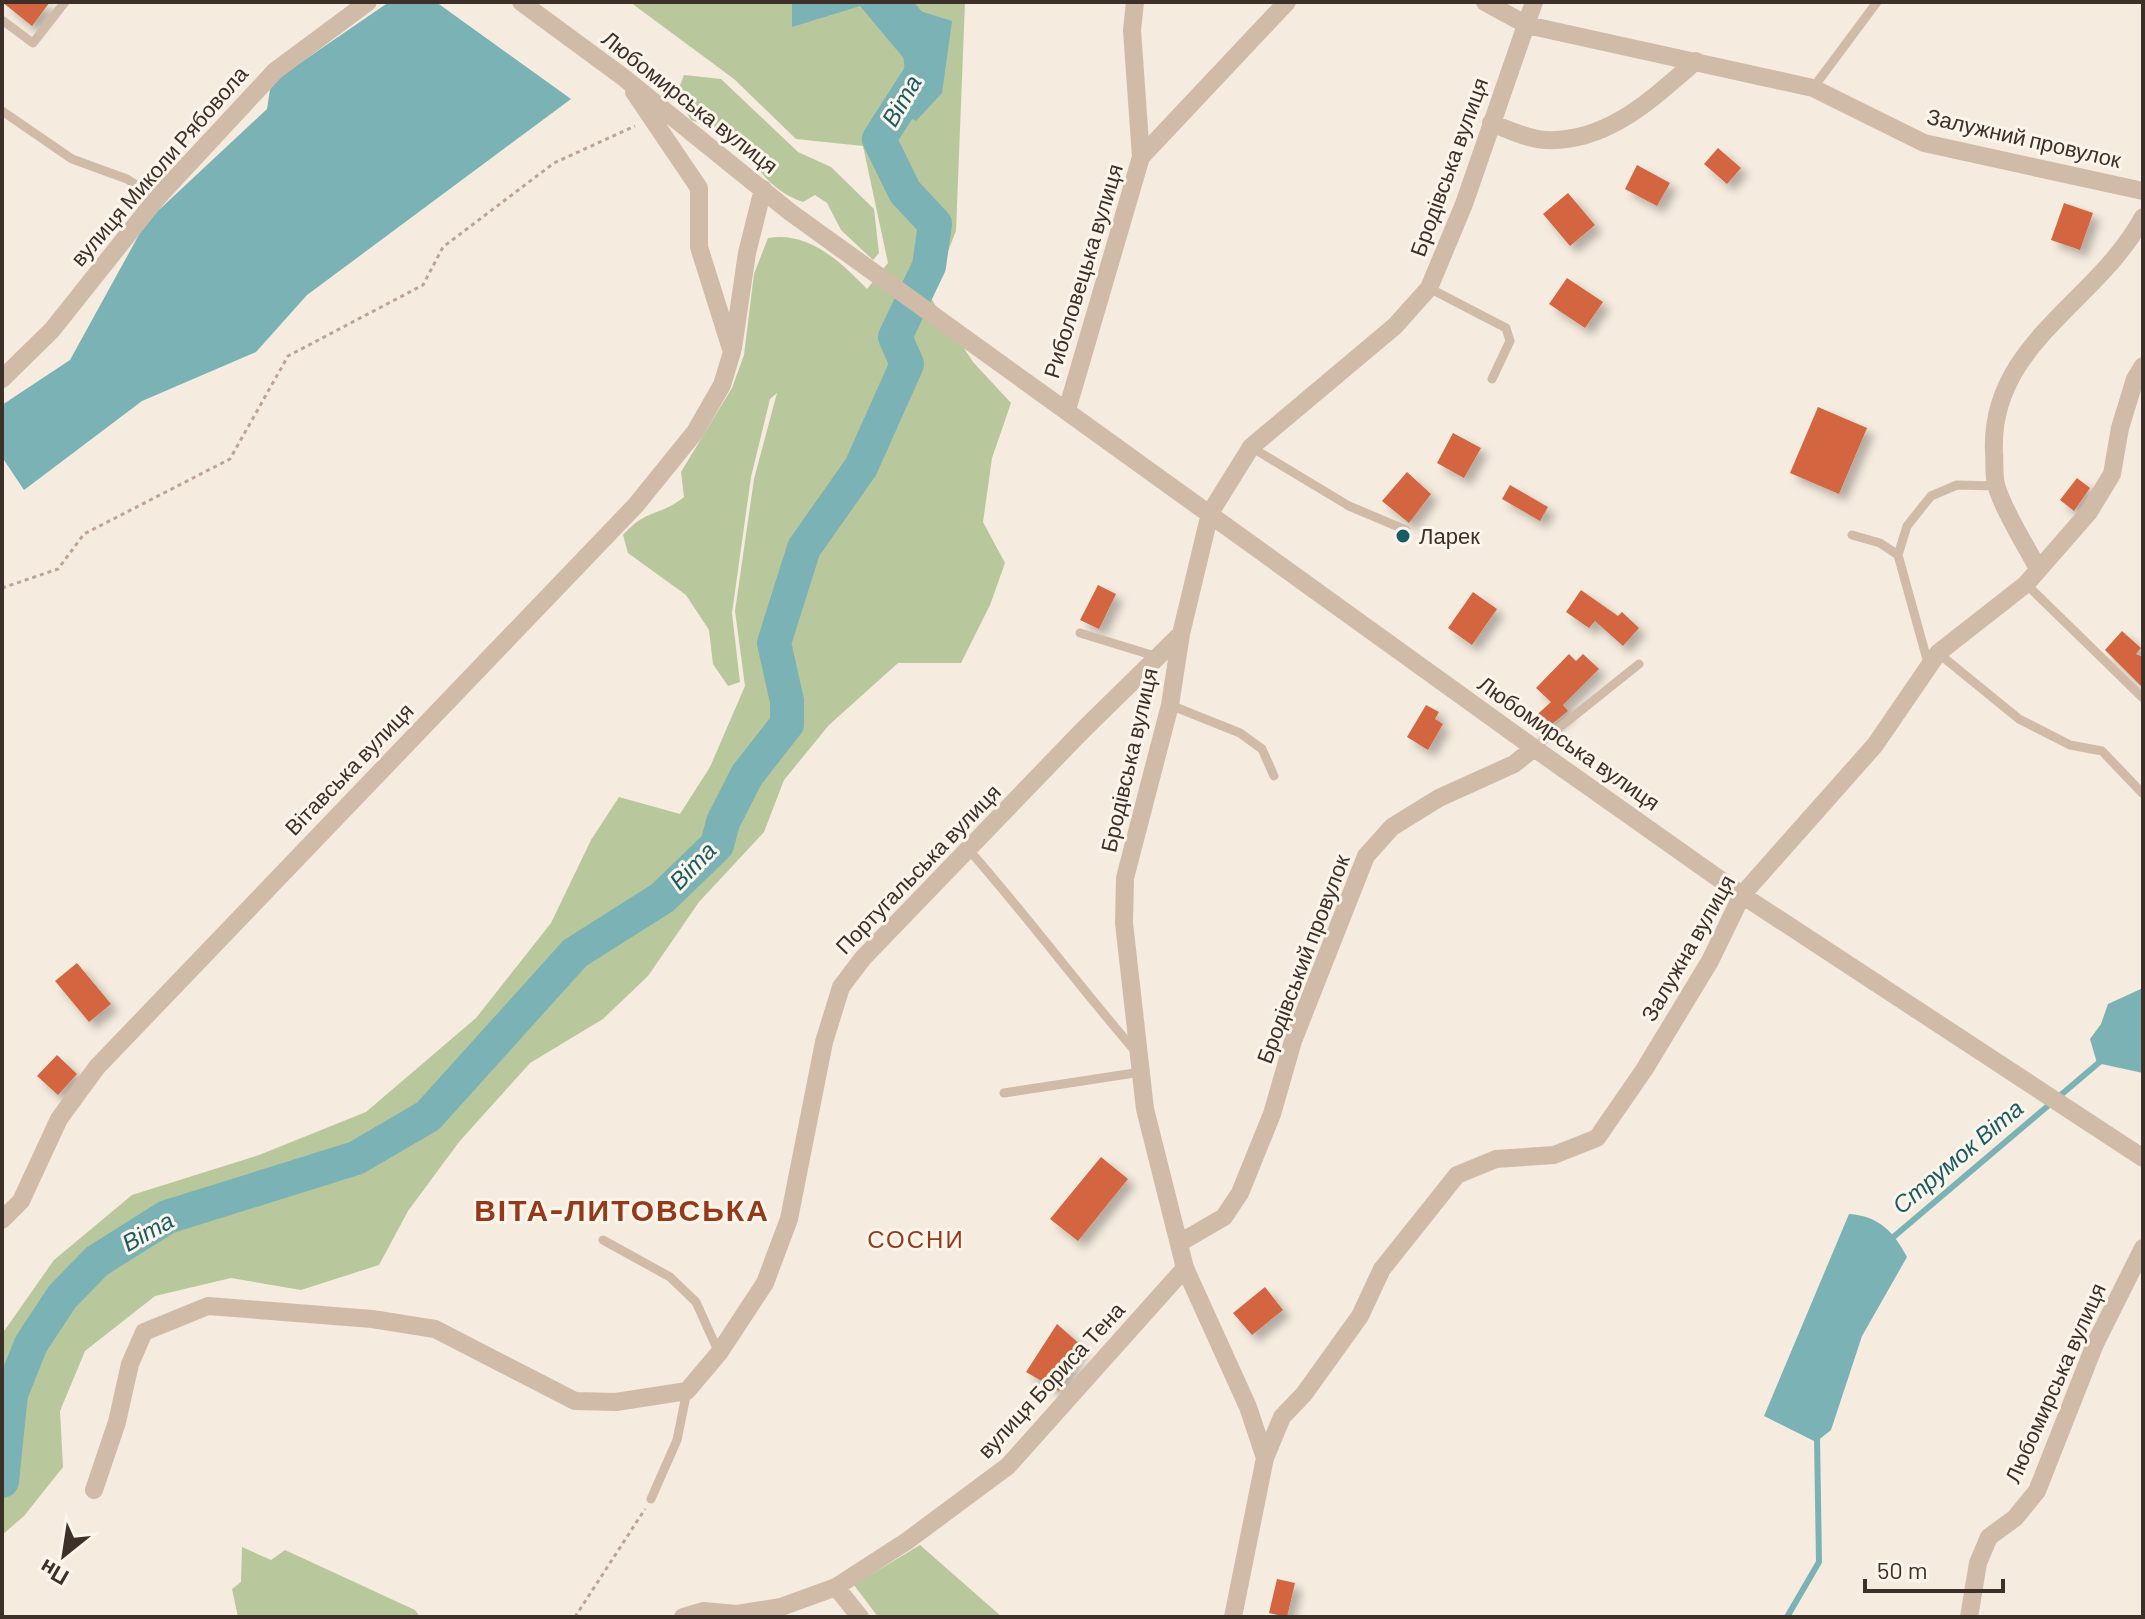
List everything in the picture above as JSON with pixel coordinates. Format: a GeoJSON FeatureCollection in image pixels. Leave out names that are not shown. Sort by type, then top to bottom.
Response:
{"type":"FeatureCollection","features":[{"type":"Feature","properties":{"kind":"street","name":"вулиця Миколи Рябовола"},"geometry":{"type":"LineString","coordinates":[[2,379],[52,330],[157,198],[275,71],[368,2]]}},
{"type":"Feature","properties":{"kind":"street","name":"Любомирська вулиця"},"geometry":{"type":"LineString","coordinates":[[521,2],[623,77],[790,212],[1534,748],[1742,895],[2143,1158]]}},
{"type":"Feature","properties":{"kind":"street","name":"Риболовецька вулиця"},"geometry":{"type":"LineString","coordinates":[[1067,410],[1141,157],[1133,44],[1135,2]]}},
{"type":"Feature","properties":{"kind":"street"},"geometry":{"type":"LineString","coordinates":[[1141,157],[1287,2]]}},
{"type":"Feature","properties":{"kind":"street","name":"Залужний провулок"},"geometry":{"type":"LineString","coordinates":[[1485,2],[1527,25],[1813,88],[1924,143],[2143,191]]}},
{"type":"Feature","properties":{"kind":"street","name":"Бродівська вулиця"},"geometry":{"type":"LineString","coordinates":[[1233,1617],[1265,1458],[1248,1407],[1185,1268],[1181,1242],[1145,1109],[1136,1052],[1124,923],[1125,878],[1170,705],[1181,634],[1210,513],[1251,447],[1395,326],[1429,288],[1464,204],[1534,2]]}},
{"type":"Feature","properties":{"kind":"street"},"geometry":{"type":"LineString","coordinates":[[1491,123],[1542,140],[1578,138],[1624,118],[1696,61]]}},
{"type":"Feature","properties":{"kind":"street"},"geometry":{"type":"LineString","coordinates":[[623,77],[699,188],[699,247],[732,352]]}},
{"type":"Feature","properties":{"kind":"street","name":"Вітавська вулиця"},"geometry":{"type":"LineString","coordinates":[[2,1220],[21,1201],[59,1119],[97,1067],[656,483],[695,432],[722,385],[732,352],[747,253],[763,189]]}},
{"type":"Feature","properties":{"kind":"street"},"geometry":{"type":"LineString","coordinates":[[2038,569],[1996,486],[1993,423],[2009,375],[2043,333],[2112,259],[2143,217]]}},
{"type":"Feature","properties":{"kind":"street","name":"Залужна вулиця"},"geometry":{"type":"LineString","coordinates":[[1265,1458],[1282,1417],[1304,1394],[1360,1316],[1382,1269],[1457,1175],[1496,1159],[1554,1155],[1597,1138],[1644,1070],[1710,961],[1742,895],[1875,745],[1934,660],[2026,584],[2089,512],[2112,474],[2120,428],[2135,379],[2143,366]]}},
{"type":"Feature","properties":{"kind":"street","name":"Португальська вулиця"},"geometry":{"type":"LineString","coordinates":[[687,1391],[719,1353],[765,1283],[789,1219],[824,1042],[841,987],[863,958],[1082,731],[1181,634]]}},
{"type":"Feature","properties":{"kind":"street","name":"Бродівський провулок"},"geometry":{"type":"LineString","coordinates":[[1181,1242],[1224,1217],[1240,1193],[1272,1114],[1293,1041],[1366,856],[1392,827],[1439,798],[1514,764],[1534,748]]}},
{"type":"Feature","properties":{"kind":"street","name":"Любомирська вулиця"},"geometry":{"type":"LineString","coordinates":[[1969,1617],[1978,1563],[1989,1537],[2015,1518],[2037,1491],[2095,1344],[2143,1248]]}},
{"type":"Feature","properties":{"kind":"street","name":"вулиця Бориса Тена"},"geometry":{"type":"LineString","coordinates":[[683,1617],[703,1611],[737,1614],[781,1607],[836,1587],[959,1504],[1008,1466],[1185,1268]]}},
{"type":"Feature","properties":{"kind":"street"},"geometry":{"type":"LineString","coordinates":[[94,1490],[117,1422],[130,1364],[144,1332],[208,1306],[372,1319],[435,1329],[575,1401],[616,1402],[687,1391]]}},
{"type":"Feature","properties":{"kind":"street"},"geometry":{"type":"LineString","coordinates":[[836,1587],[860,1617]]}},
{"type":"Feature","properties":{"kind":"lane"},"geometry":{"type":"LineString","coordinates":[[2,20],[33,43],[65,2]]}},
{"type":"Feature","properties":{"kind":"lane"},"geometry":{"type":"LineString","coordinates":[[1813,88],[1877,2]]}},
{"type":"Feature","properties":{"kind":"lane"},"geometry":{"type":"LineString","coordinates":[[2,111],[72,159],[127,179],[157,198]]}},
{"type":"Feature","properties":{"kind":"lane"},"geometry":{"type":"LineString","coordinates":[[1429,288],[1506,328],[1510,341],[1492,379]]}},
{"type":"Feature","properties":{"kind":"lane"},"geometry":{"type":"LineString","coordinates":[[1251,447],[1349,506],[1406,530]]}},
{"type":"Feature","properties":{"kind":"lane"},"geometry":{"type":"LineString","coordinates":[[1996,486],[1957,485],[1931,496],[1907,526],[1898,555],[1934,660],[2019,719],[2070,745],[2102,751],[2143,794]]}},
{"type":"Feature","properties":{"kind":"lane"},"geometry":{"type":"LineString","coordinates":[[1852,535],[1880,543],[1898,555]]}},
{"type":"Feature","properties":{"kind":"lane"},"geometry":{"type":"LineString","coordinates":[[2026,584],[2143,698]]}},
{"type":"Feature","properties":{"kind":"lane"},"geometry":{"type":"LineString","coordinates":[[1080,633],[1158,657]]}},
{"type":"Feature","properties":{"kind":"lane"},"geometry":{"type":"LineString","coordinates":[[1534,748],[1639,664]]}},
{"type":"Feature","properties":{"kind":"lane"},"geometry":{"type":"LineString","coordinates":[[1170,705],[1240,733],[1262,749],[1274,776]]}},
{"type":"Feature","properties":{"kind":"lane"},"geometry":{"type":"LineString","coordinates":[[969,850],[1033,922],[1065,970],[1136,1052]]}},
{"type":"Feature","properties":{"kind":"lane"},"geometry":{"type":"LineString","coordinates":[[1004,1093],[1141,1072]]}},
{"type":"Feature","properties":{"kind":"lane"},"geometry":{"type":"LineString","coordinates":[[603,1240],[670,1277],[696,1302],[719,1353]]}},
{"type":"Feature","properties":{"kind":"lane"},"geometry":{"type":"LineString","coordinates":[[651,1499],[677,1440],[687,1391]]}},
{"type":"Feature","properties":{"kind":"path"},"geometry":{"type":"LineString","coordinates":[[2,588],[58,569],[84,534],[230,459],[288,356],[423,285],[443,247],[554,163],[652,118]]}},
{"type":"Feature","properties":{"kind":"path"},"geometry":{"type":"LineString","coordinates":[[575,1617],[651,1499]]}},
{"type":"Feature","properties":{"kind":"green space"},"geometry":{"type":"Polygon","coordinates":[[[630,2],[965,2],[956,231],[930,297],[973,362],[1011,403],[992,458],[983,522],[1005,563],[990,605],[961,663],[898,663],[829,725],[784,780],[764,832],[699,902],[648,976],[603,1019],[530,1063],[459,1142],[408,1211],[379,1265],[301,1290],[231,1278],[155,1296],[85,1351],[60,1411],[63,1467],[24,1516],[2,1535],[2,1334],[54,1260],[132,1195],[259,1155],[366,1112],[476,1018],[551,923],[591,840],[619,797],[680,814],[710,767],[745,686],[735,611],[754,479],[777,393],[770,399],[751,477],[732,613],[740,682],[728,686],[713,664],[709,630],[686,595],[628,553],[623,535],[639,520],[684,497],[681,472],[732,388],[744,355],[754,274],[768,238],[797,239],[822,250],[867,289],[888,263],[863,146],[796,139],[734,79],[630,2]]]}},
{"type":"Feature","properties":{"kind":"green space"},"geometry":{"type":"Polygon","coordinates":[[[684,75],[721,79],[798,152],[831,167],[874,209],[879,253],[873,260],[841,230],[827,203],[815,195],[803,202],[773,185],[752,159],[744,138],[691,120],[676,95],[684,75]]]}},
{"type":"Feature","properties":{"kind":"green space"},"geometry":{"type":"Polygon","coordinates":[[[920,1545],[1002,1617],[878,1617],[854,1585],[920,1545]]]}},
{"type":"Feature","properties":{"kind":"green space"},"geometry":{"type":"Polygon","coordinates":[[[242,1547],[271,1560],[285,1550],[415,1610],[420,1617],[238,1617],[232,1589],[241,1582],[242,1547]]]}},
{"type":"Feature","properties":{"kind":"water"},"geometry":{"type":"Polygon","coordinates":[[[389,2],[436,2],[571,99],[307,295],[256,352],[142,401],[24,490],[2,457],[2,405],[70,360],[146,222],[267,109],[271,83],[389,2]]]}},
{"type":"Feature","properties":{"kind":"water"},"geometry":{"type":"Polygon","coordinates":[[[792,2],[906,2],[907,7],[952,21],[942,93],[916,121],[890,106],[907,62],[860,6],[792,27],[792,2]]]}},
{"type":"Feature","properties":{"kind":"water"},"geometry":{"type":"Polygon","coordinates":[[[2143,988],[2143,1073],[2097,1063],[2090,1039],[2101,1024],[2108,1004],[2143,988]]]}},
{"type":"Feature","properties":{"kind":"water"},"geometry":{"type":"Polygon","coordinates":[[[1849,1214],[1869,1218],[1884,1227],[1897,1240],[1907,1257],[1862,1336],[1831,1430],[1816,1442],[1764,1416],[1849,1214]]]}},
{"type":"Feature","properties":{"kind":"building"},"geometry":{"type":"Polygon","coordinates":[[[2,2],[50,2],[32,26],[2,2]]]}},
{"type":"Feature","properties":{"kind":"building"},"geometry":{"type":"Polygon","coordinates":[[[1718,148],[1741,168],[1727,184],[1704,164],[1718,148]]]}},
{"type":"Feature","properties":{"kind":"building"},"geometry":{"type":"Polygon","coordinates":[[[1637,165],[1670,183],[1657,206],[1625,189],[1637,165]]]}},
{"type":"Feature","properties":{"kind":"building"},"geometry":{"type":"Polygon","coordinates":[[[1568,193],[1595,225],[1570,246],[1543,214],[1568,193]]]}},
{"type":"Feature","properties":{"kind":"building"},"geometry":{"type":"Polygon","coordinates":[[[2064,203],[2093,213],[2080,250],[2051,240],[2064,203]]]}},
{"type":"Feature","properties":{"kind":"building"},"geometry":{"type":"Polygon","coordinates":[[[1567,278],[1603,302],[1585,328],[1549,304],[1567,278]]]}},
{"type":"Feature","properties":{"kind":"building"},"geometry":{"type":"Polygon","coordinates":[[[1818,407],[1867,428],[1839,494],[1790,473],[1818,407]]]}},
{"type":"Feature","properties":{"kind":"building"},"geometry":{"type":"Polygon","coordinates":[[[1453,433],[1481,448],[1464,478],[1437,463],[1453,433]]]}},
{"type":"Feature","properties":{"kind":"building"},"geometry":{"type":"Polygon","coordinates":[[[1407,472],[1431,494],[1409,523],[1382,501],[1407,472]]]}},
{"type":"Feature","properties":{"kind":"building"},"geometry":{"type":"Polygon","coordinates":[[[2077,478],[2090,488],[2074,511],[2060,500],[2077,478]]]}},
{"type":"Feature","properties":{"kind":"building"},"geometry":{"type":"Polygon","coordinates":[[[1510,485],[1548,507],[1540,521],[1502,499],[1510,485]]]}},
{"type":"Feature","properties":{"kind":"building"},"geometry":{"type":"Polygon","coordinates":[[[1098,585],[1116,594],[1099,629],[1080,620],[1098,585]]]}},
{"type":"Feature","properties":{"kind":"building"},"geometry":{"type":"Polygon","coordinates":[[[1581,590],[1618,616],[1622,612],[1639,628],[1623,646],[1595,621],[1589,628],[1566,612],[1581,590]]]}},
{"type":"Feature","properties":{"kind":"building"},"geometry":{"type":"Polygon","coordinates":[[[1473,592],[1497,609],[1472,645],[1448,628],[1473,592]]]}},
{"type":"Feature","properties":{"kind":"building"},"geometry":{"type":"Polygon","coordinates":[[[2122,631],[2141,648],[2136,654],[2143,657],[2143,688],[2105,650],[2122,631]]]}},
{"type":"Feature","properties":{"kind":"building"},"geometry":{"type":"Polygon","coordinates":[[[1569,654],[1576,661],[1583,654],[1599,669],[1563,705],[1568,711],[1541,733],[1530,721],[1551,702],[1536,688],[1569,654]]]}},
{"type":"Feature","properties":{"kind":"building"},"geometry":{"type":"Polygon","coordinates":[[[1426,705],[1439,712],[1435,719],[1443,724],[1428,750],[1407,737],[1426,705]]]}},
{"type":"Feature","properties":{"kind":"building"},"geometry":{"type":"Polygon","coordinates":[[[77,963],[111,1004],[89,1022],[55,981],[77,963]]]}},
{"type":"Feature","properties":{"kind":"building"},"geometry":{"type":"Polygon","coordinates":[[[57,1055],[77,1074],[58,1095],[37,1076],[57,1055]]]}},
{"type":"Feature","properties":{"kind":"building"},"geometry":{"type":"Polygon","coordinates":[[[1101,1157],[1128,1179],[1078,1241],[1050,1219],[1101,1157]]]}},
{"type":"Feature","properties":{"kind":"building"},"geometry":{"type":"Polygon","coordinates":[[[1265,1287],[1283,1310],[1252,1335],[1233,1313],[1265,1287]]]}},
{"type":"Feature","properties":{"kind":"building"},"geometry":{"type":"Polygon","coordinates":[[[1057,1324],[1081,1345],[1059,1391],[1026,1372],[1057,1324]]]}},
{"type":"Feature","properties":{"kind":"building"},"geometry":{"type":"Polygon","coordinates":[[[1277,1579],[1295,1583],[1287,1617],[1269,1613],[1277,1579]]]}},
{"type":"Feature","properties":{"kind":"waterway","name":"Віта"},"geometry":{"type":"LineString","coordinates":[[2,1481],[11,1394],[31,1344],[62,1297],[97,1261],[167,1217],[356,1158],[428,1116],[575,953],[662,898],[717,845],[723,822],[747,775],[787,724],[787,701],[774,643],[804,548],[861,467],[907,364],[895,337],[929,266],[935,224],[905,192],[879,139],[922,72],[918,34],[892,2]]}},
{"type":"Feature","properties":{"kind":"waterway","name":"Струмок Віта"},"geometry":{"type":"LineString","coordinates":[[1891,1239],[2102,1060]]}},
{"type":"Feature","properties":{"kind":"waterway","name":"Струмок Віта"},"geometry":{"type":"LineString","coordinates":[[1787,1617],[1819,1562],[1817,1437]]}},
{"type":"Feature","properties":{"kind":"place","name":"Ларек"},"geometry":{"type":"Point","coordinates":[1403,536]}},
{"type":"Feature","properties":{"kind":"district","name":"ВІТА-ЛИТОВСЬКА"},"geometry":{"type":"Point","coordinates":[622,1211]}},
{"type":"Feature","properties":{"kind":"district","name":"СОСНИ"},"geometry":{"type":"Point","coordinates":[916,1240]}}]}
